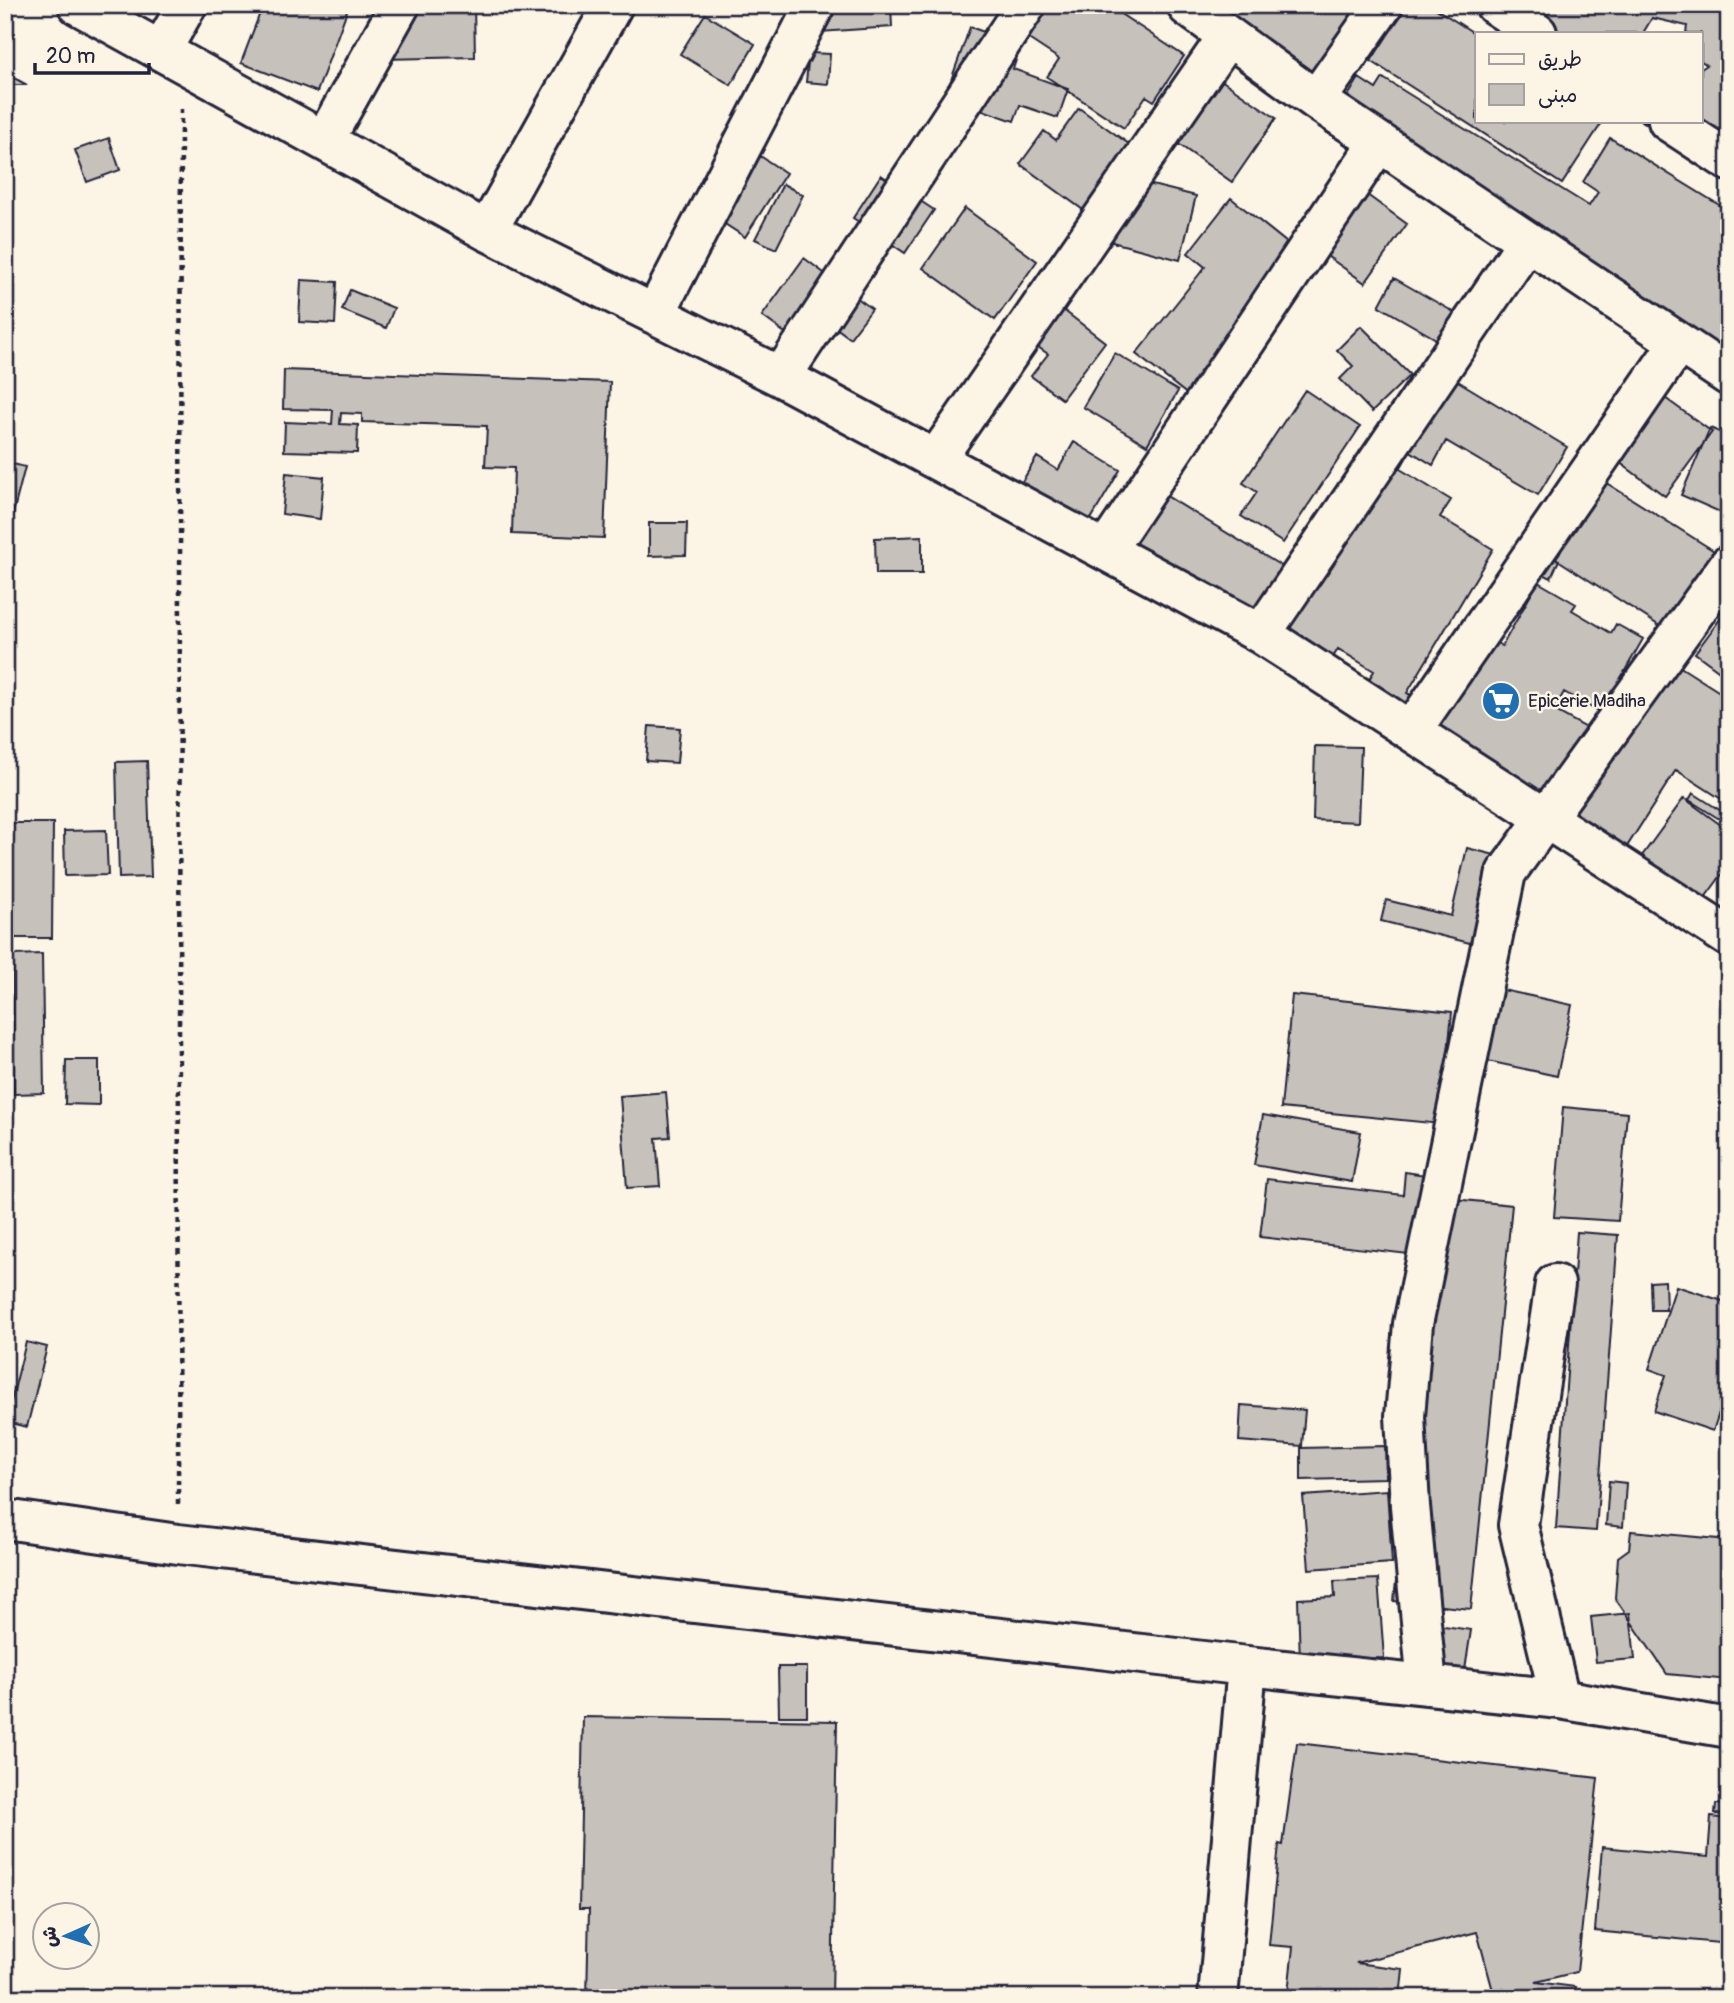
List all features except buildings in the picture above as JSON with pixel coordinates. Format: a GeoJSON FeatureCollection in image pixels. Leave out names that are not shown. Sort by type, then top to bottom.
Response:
{"type":"FeatureCollection","features":[{"type":"Feature","properties":{"kind":"street"},"geometry":{"type":"LineString","coordinates":[[78,5],[487,231],[781,377],[1261,634],[1545,819],[1724,923]]}},
{"type":"Feature","properties":{"kind":"street"},"geometry":{"type":"LineString","coordinates":[[171,57],[187,5]]}},
{"type":"Feature","properties":{"kind":"street"},"geometry":{"type":"LineString","coordinates":[[324,141],[400,5]]}},
{"type":"Feature","properties":{"kind":"street"},"geometry":{"type":"LineString","coordinates":[[487,231],[613,5]]}},
{"type":"Feature","properties":{"kind":"street"},"geometry":{"type":"LineString","coordinates":[[655,314],[815,5]]}},
{"type":"Feature","properties":{"kind":"street"},"geometry":{"type":"LineString","coordinates":[[781,377],[1026,5]]}},
{"type":"Feature","properties":{"kind":"street"},"geometry":{"type":"LineString","coordinates":[[1316,100],[1383,5]]}},
{"type":"Feature","properties":{"kind":"street"},"geometry":{"type":"LineString","coordinates":[[1495,5],[1536,32]]}},
{"type":"Feature","properties":{"kind":"street"},"geometry":{"type":"LineString","coordinates":[[1188,8],[1316,100],[1729,376]]}},
{"type":"Feature","properties":{"kind":"street"},"geometry":{"type":"LineString","coordinates":[[936,459],[1228,36]]}},
{"type":"Feature","properties":{"kind":"street"},"geometry":{"type":"LineString","coordinates":[[1670,122],[1729,161]]}},
{"type":"Feature","properties":{"kind":"street"},"geometry":{"type":"LineString","coordinates":[[1106,550],[1379,142]]}},
{"type":"Feature","properties":{"kind":"street"},"geometry":{"type":"LineString","coordinates":[[1261,634],[1527,242]]}},
{"type":"Feature","properties":{"kind":"street"},"geometry":{"type":"LineString","coordinates":[[1412,730],[1678,344]]}},
{"type":"Feature","properties":{"kind":"street"},"geometry":{"type":"LineString","coordinates":[[1427,1685],[1410,1506],[1405,1416],[1413,1324],[1506,873],[1729,565]]}},
{"type":"Feature","properties":{"kind":"street"},"geometry":{"type":"LineString","coordinates":[[1555,1284],[1518,1525],[1560,1699]]}},
{"type":"Feature","properties":{"kind":"street"},"geometry":{"type":"LineString","coordinates":[[5,1519],[178,1544],[1560,1699],[1729,1728]]}},
{"type":"Feature","properties":{"kind":"street"},"geometry":{"type":"LineString","coordinates":[[1218,1998],[1247,1666]]}},
{"type":"Feature","properties":{"kind":"path"},"geometry":{"type":"LineString","coordinates":[[171,57],[178,1544]]}},
{"type":"Feature","properties":{"kind":"place","name":"Epicerie Madiha"},"geometry":{"type":"Point","coordinates":[1501,701]}}]}
